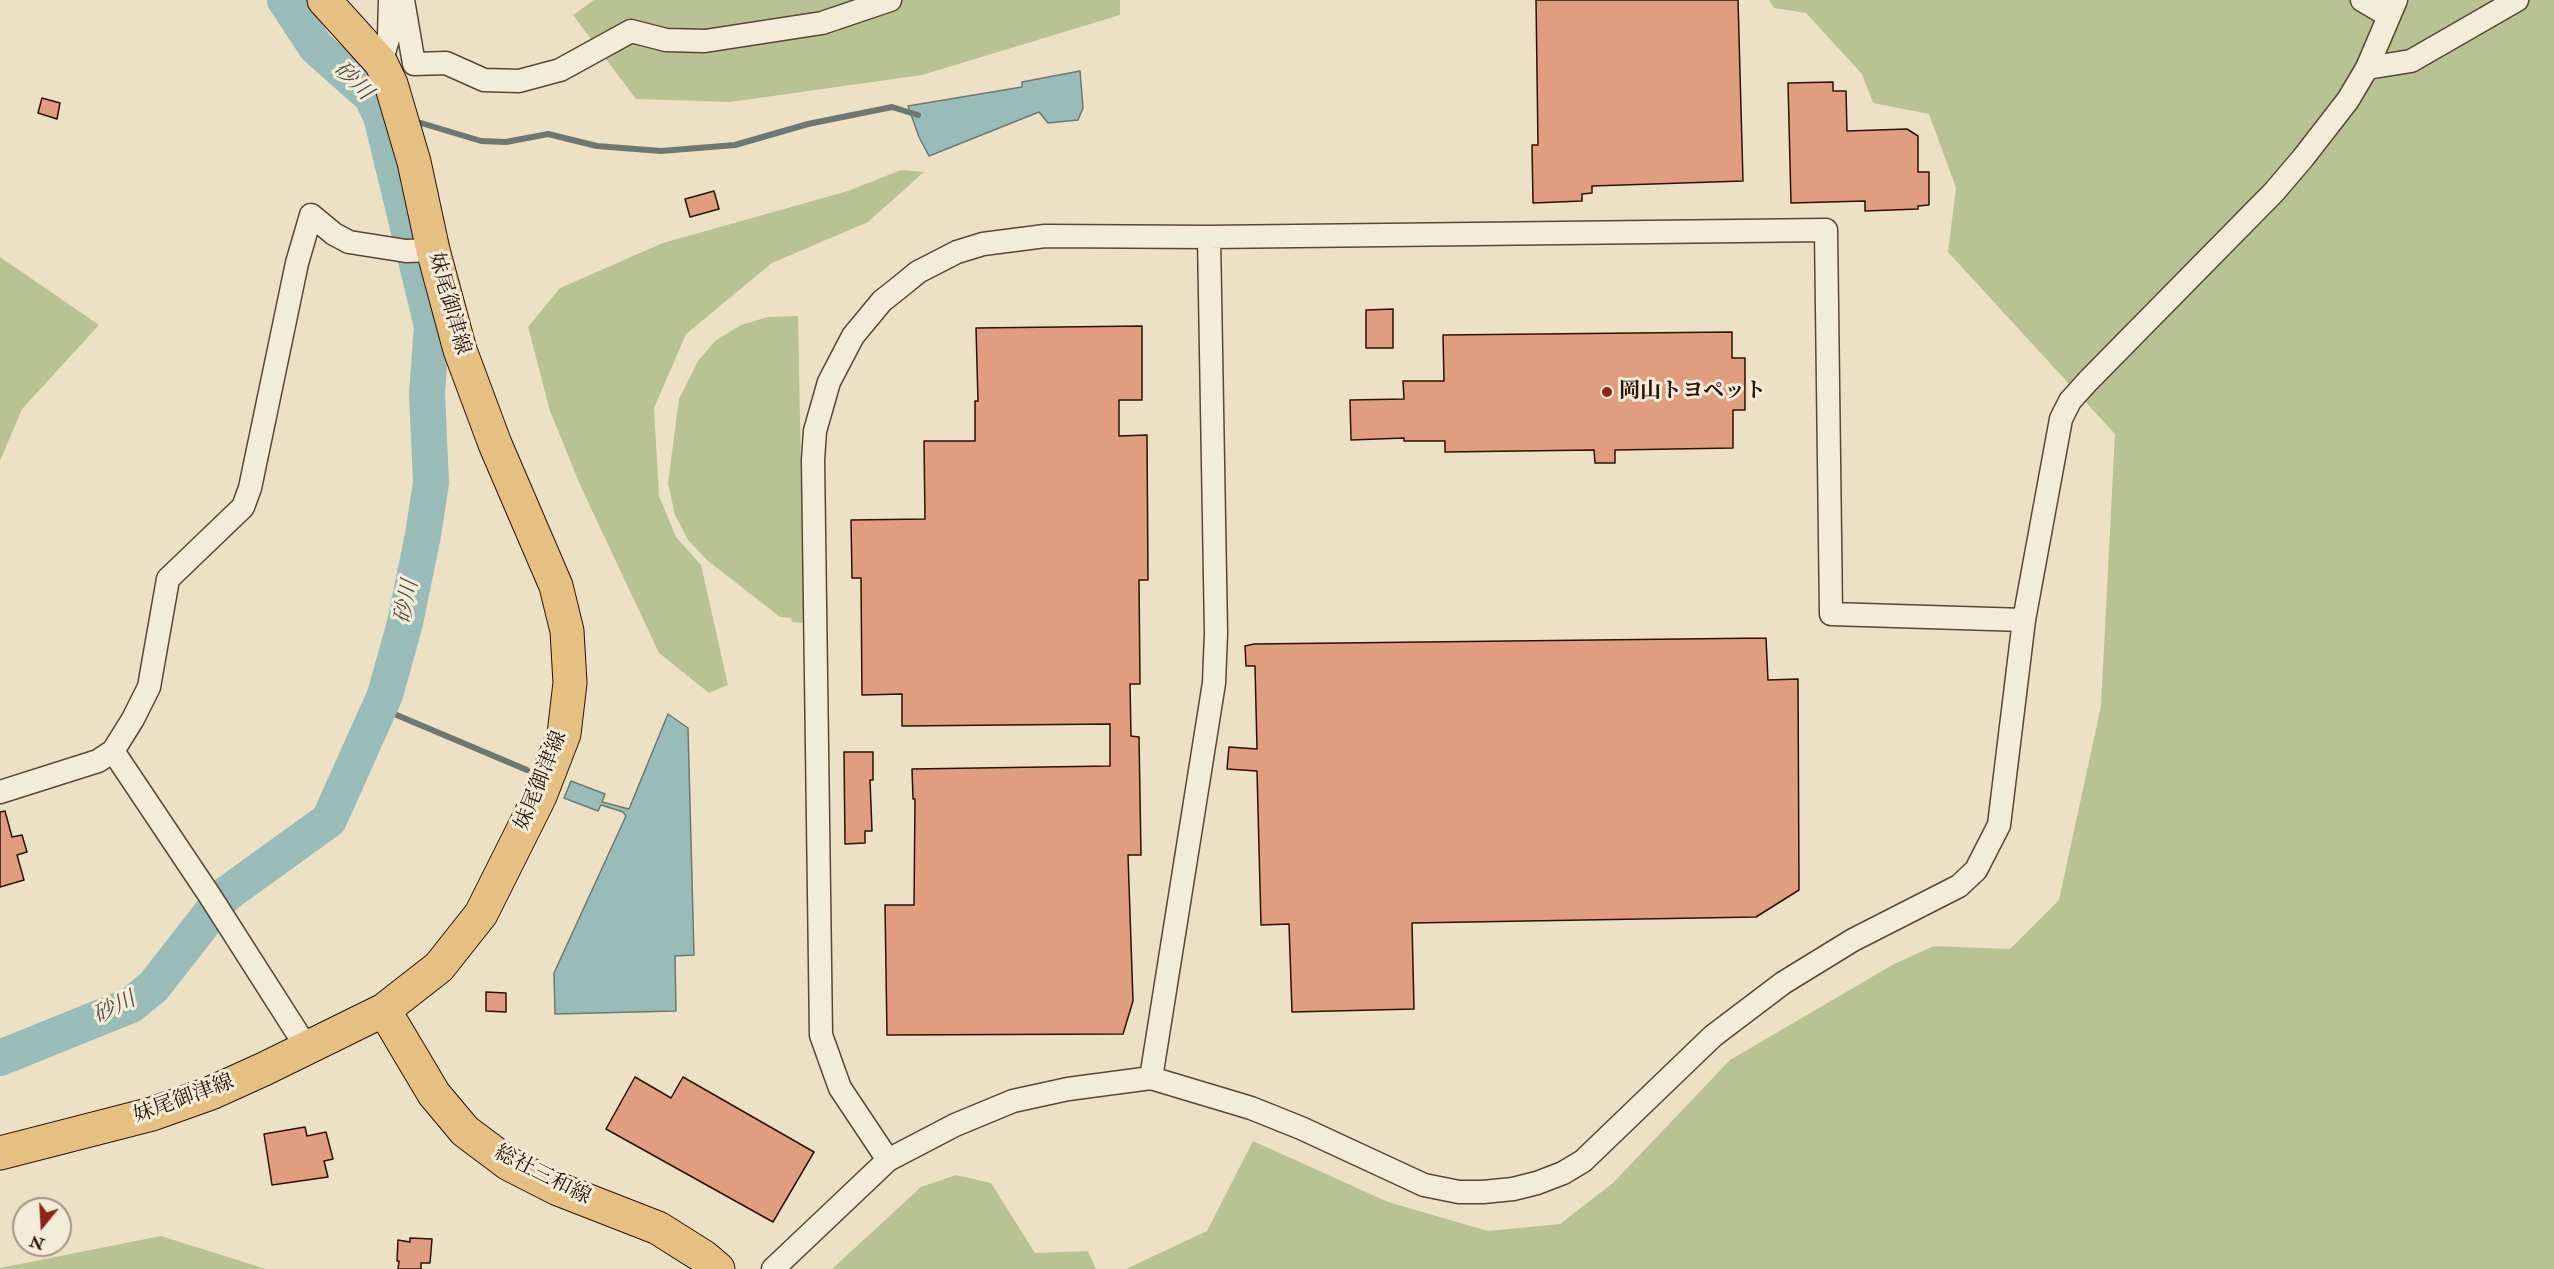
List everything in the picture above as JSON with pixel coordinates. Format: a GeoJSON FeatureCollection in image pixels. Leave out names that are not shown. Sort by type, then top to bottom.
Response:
{"type":"FeatureCollection","features":[{"type":"Feature","properties":{"kind":"main road","name":"妹尾御津線"},"geometry":{"type":"LineString","coordinates":[[0,1153],[152,1114],[211,1093],[384,1010],[439,967],[481,914],[540,796],[564,734],[570,683],[567,632],[556,586],[419,251],[414,162],[391,84],[381,63],[324,0]]}},
{"type":"Feature","properties":{"kind":"main road","name":"総社三和線"},"geometry":{"type":"LineString","coordinates":[[384,1010],[434,1094],[465,1131],[509,1164],[558,1189],[658,1228],[704,1257],[718,1269]]}},
{"type":"Feature","properties":{"kind":"street"},"geometry":{"type":"LineString","coordinates":[[381,63],[389,36],[390,0]]}},
{"type":"Feature","properties":{"kind":"street"},"geometry":{"type":"LineString","coordinates":[[403,0],[414,64],[446,63],[484,80],[519,81],[560,70],[631,31],[666,40],[705,41],[822,23],[890,0]]}},
{"type":"Feature","properties":{"kind":"street"},"geometry":{"type":"LineString","coordinates":[[773,1269],[888,1160],[955,1125],[1013,1101],[1068,1089],[1151,1078],[1251,1108],[1301,1128],[1424,1185],[1459,1192],[1483,1192],[1513,1189],[1563,1173],[1591,1154],[1713,1036],[1783,983],[1853,940],[1959,886],[1976,870],[1999,825],[2024,620],[2061,419],[2070,401],[2274,192],[2348,100],[2367,68],[2393,8],[2362,0]]}},
{"type":"Feature","properties":{"kind":"street"},"geometry":{"type":"LineString","coordinates":[[2367,68],[2411,61],[2517,0]]}},
{"type":"Feature","properties":{"kind":"street"},"geometry":{"type":"LineString","coordinates":[[0,792],[98,761],[113,751],[133,719],[149,687],[168,579],[243,507],[250,488],[297,263],[310,215],[333,234],[349,242],[419,251]]}},
{"type":"Feature","properties":{"kind":"street"},"geometry":{"type":"LineString","coordinates":[[888,1160],[840,1088],[821,1035],[813,460],[815,431],[829,382],[840,357],[853,336],[882,301],[918,272],[957,252],[983,244],[1045,236],[1209,237],[1826,230],[1831,614],[2024,620]]}},
{"type":"Feature","properties":{"kind":"street"},"geometry":{"type":"LineString","coordinates":[[1151,1078],[1214,683],[1216,633],[1209,237]]}},
{"type":"Feature","properties":{"kind":"street"},"geometry":{"type":"LineString","coordinates":[[113,751],[216,904],[307,1048]]}},
{"type":"Feature","properties":{"kind":"green space"},"geometry":{"type":"Polygon","coordinates":[[[594,0],[1120,0],[1120,15],[922,75],[730,102],[636,99],[573,15],[594,0]]]}},
{"type":"Feature","properties":{"kind":"green space"},"geometry":{"type":"Polygon","coordinates":[[[1769,0],[2554,0],[2554,1269],[1126,1269],[1207,1231],[1253,1141],[1388,1202],[1488,1231],[1560,1224],[1613,1183],[1730,1060],[1894,964],[1934,946],[2010,949],[2059,900],[2101,706],[2115,434],[1948,252],[1956,188],[1929,114],[1873,103],[1862,74],[1806,13],[1774,8],[1769,0]]]}},
{"type":"Feature","properties":{"kind":"green space"},"geometry":{"type":"Polygon","coordinates":[[[901,170],[924,172],[868,222],[772,263],[686,334],[654,408],[659,496],[676,537],[701,565],[728,685],[709,693],[659,653],[581,487],[550,411],[528,327],[560,288],[663,243],[848,191],[901,170]]]}},
{"type":"Feature","properties":{"kind":"green space"},"geometry":{"type":"Polygon","coordinates":[[[0,257],[99,325],[22,409],[0,461],[0,257]]]}},
{"type":"Feature","properties":{"kind":"green space"},"geometry":{"type":"Polygon","coordinates":[[[798,316],[804,623],[792,622],[791,618],[780,617],[707,560],[688,540],[675,515],[668,483],[679,399],[698,361],[715,341],[741,325],[768,317],[798,316]]]}},
{"type":"Feature","properties":{"kind":"green space"},"geometry":{"type":"Polygon","coordinates":[[[956,1175],[991,1183],[1035,1253],[1088,1251],[1096,1269],[832,1269],[921,1187],[956,1175]]]}},
{"type":"Feature","properties":{"kind":"green space"},"geometry":{"type":"Polygon","coordinates":[[[161,1236],[266,1269],[0,1269],[55,1257],[72,1257],[72,1254],[161,1236]]]}},
{"type":"Feature","properties":{"kind":"water"},"geometry":{"type":"Polygon","coordinates":[[[1080,71],[1083,108],[1078,120],[1048,123],[1039,112],[929,156],[919,137],[908,106],[1022,87],[1022,82],[1080,71]]]}},
{"type":"Feature","properties":{"kind":"water"},"geometry":{"type":"Polygon","coordinates":[[[668,714],[688,728],[694,955],[675,956],[676,1011],[555,1014],[554,973],[626,816],[623,812],[601,805],[598,811],[564,798],[571,781],[605,794],[602,802],[629,809],[668,714]]]}},
{"type":"Feature","properties":{"kind":"building"},"geometry":{"type":"Polygon","coordinates":[[[1536,0],[1738,0],[1743,181],[1592,186],[1592,193],[1582,194],[1582,201],[1533,203],[1532,145],[1538,145],[1536,0]]]}},
{"type":"Feature","properties":{"kind":"building"},"geometry":{"type":"Polygon","coordinates":[[[1833,82],[1833,91],[1846,91],[1847,131],[1907,129],[1918,136],[1918,172],[1929,172],[1929,205],[1918,206],[1918,209],[1865,211],[1865,201],[1791,203],[1788,83],[1833,82]]]}},
{"type":"Feature","properties":{"kind":"building"},"geometry":{"type":"Polygon","coordinates":[[[42,98],[60,103],[57,119],[38,113],[42,98]]]}},
{"type":"Feature","properties":{"kind":"building"},"geometry":{"type":"Polygon","coordinates":[[[714,191],[719,209],[690,217],[685,199],[714,191]]]}},
{"type":"Feature","properties":{"kind":"building"},"geometry":{"type":"Polygon","coordinates":[[[1393,309],[1393,348],[1366,348],[1366,310],[1393,309]]]}},
{"type":"Feature","properties":{"kind":"building"},"geometry":{"type":"Polygon","coordinates":[[[1142,326],[1142,400],[1119,400],[1119,436],[1147,435],[1148,580],[1139,580],[1140,684],[1130,684],[1131,736],[1139,737],[1141,855],[1128,855],[1133,1001],[1123,1034],[887,1035],[885,905],[914,905],[915,799],[913,799],[912,769],[1110,766],[1110,724],[902,726],[902,694],[862,695],[861,578],[852,578],[851,520],[925,519],[924,441],[975,441],[975,401],[978,401],[976,328],[1142,326]]]}},
{"type":"Feature","properties":{"kind":"building"},"geometry":{"type":"Polygon","coordinates":[[[1732,332],[1732,358],[1745,358],[1745,410],[1733,410],[1733,448],[1615,450],[1615,463],[1595,463],[1594,450],[1445,452],[1445,441],[1404,441],[1404,438],[1351,440],[1350,400],[1404,399],[1403,381],[1444,381],[1443,335],[1732,332]]]}},
{"type":"Feature","properties":{"kind":"building"},"geometry":{"type":"Polygon","coordinates":[[[1766,638],[1768,680],[1798,679],[1799,890],[1756,917],[1412,923],[1414,1009],[1292,1012],[1289,924],[1261,925],[1257,771],[1227,769],[1229,747],[1257,749],[1255,666],[1246,666],[1245,646],[1254,644],[1766,638]]]}},
{"type":"Feature","properties":{"kind":"building"},"geometry":{"type":"Polygon","coordinates":[[[844,752],[873,752],[873,780],[870,780],[872,831],[865,831],[865,843],[845,844],[844,752]]]}},
{"type":"Feature","properties":{"kind":"building"},"geometry":{"type":"Polygon","coordinates":[[[5,811],[12,837],[22,835],[27,852],[17,855],[24,880],[0,887],[0,812],[5,811]]]}},
{"type":"Feature","properties":{"kind":"building"},"geometry":{"type":"Polygon","coordinates":[[[486,992],[506,993],[506,1012],[486,1011],[486,992]]]}},
{"type":"Feature","properties":{"kind":"building"},"geometry":{"type":"Polygon","coordinates":[[[635,1077],[671,1098],[683,1077],[814,1152],[773,1222],[606,1129],[635,1077]]]}},
{"type":"Feature","properties":{"kind":"building"},"geometry":{"type":"Polygon","coordinates":[[[305,1127],[307,1136],[326,1132],[333,1159],[324,1161],[328,1177],[272,1185],[264,1134],[305,1127]]]}},
{"type":"Feature","properties":{"kind":"building"},"geometry":{"type":"Polygon","coordinates":[[[410,1238],[432,1239],[430,1263],[421,1263],[421,1269],[398,1269],[398,1240],[410,1242],[410,1238]]]}},
{"type":"Feature","properties":{"kind":"waterway","name":"砂川"},"geometry":{"type":"LineString","coordinates":[[0,1058],[131,1005],[154,986],[225,895],[329,820],[385,695],[405,623],[431,483],[427,393],[432,326],[381,116],[371,96],[316,47],[285,0]]}},
{"type":"Feature","properties":{"kind":"waterway"},"geometry":{"type":"LineString","coordinates":[[421,123],[481,141],[506,142],[548,134],[597,146],[661,151],[735,145],[808,124],[892,107],[918,115]]}},
{"type":"Feature","properties":{"kind":"waterway"},"geometry":{"type":"LineString","coordinates":[[380,708],[527,770]]}},
{"type":"Feature","properties":{"kind":"place","name":"岡山トヨペット"},"geometry":{"type":"Point","coordinates":[1607,392]}}]}
